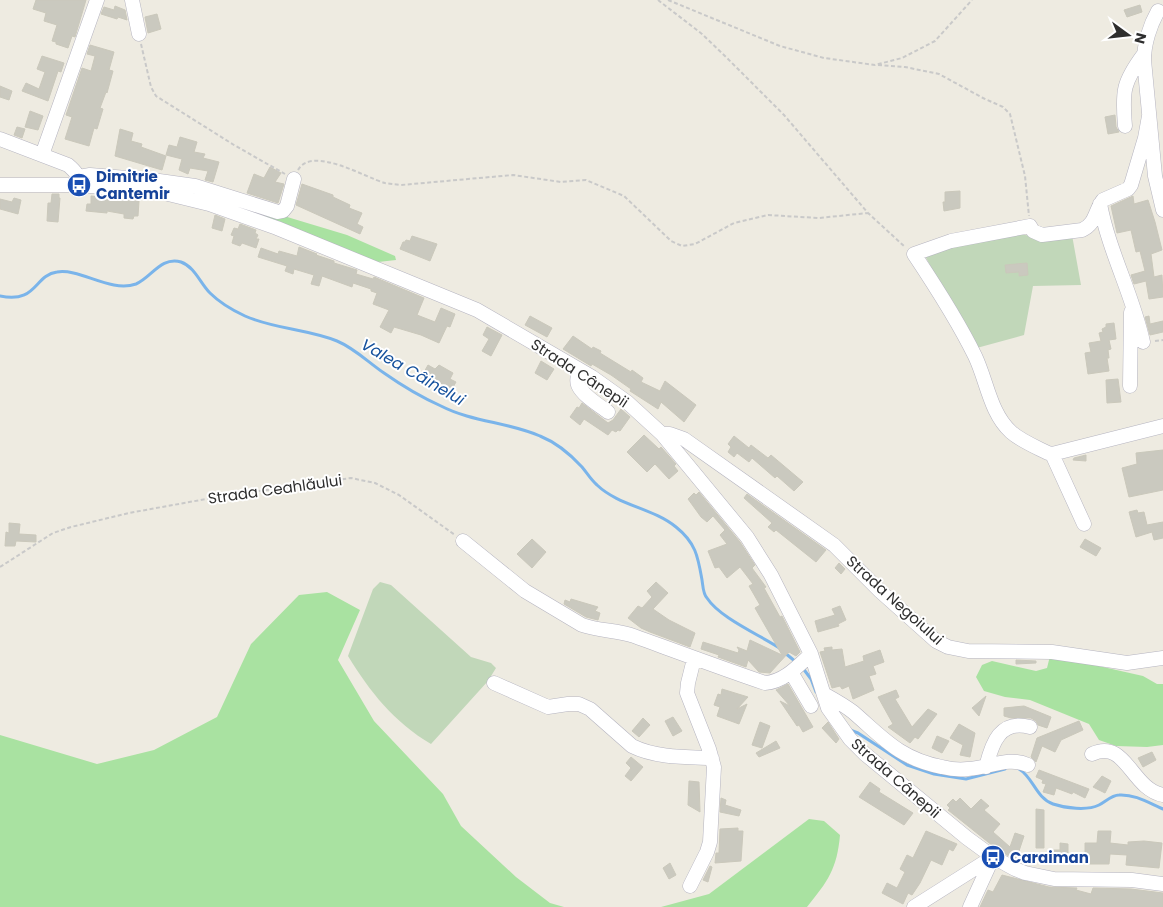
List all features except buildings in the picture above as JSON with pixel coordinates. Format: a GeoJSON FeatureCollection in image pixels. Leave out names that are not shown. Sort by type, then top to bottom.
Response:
{"type":"FeatureCollection","features":[{"type":"Feature","properties":{"kind":"street"},"geometry":{"type":"LineString","coordinates":[[42,155],[97,0]]}},
{"type":"Feature","properties":{"kind":"street"},"geometry":{"type":"LineString","coordinates":[[132,0],[139,34]]}},
{"type":"Feature","properties":{"kind":"street"},"geometry":{"type":"LineString","coordinates":[[1158,10],[1152,21],[1144,54],[1155,176],[1163,210]]}},
{"type":"Feature","properties":{"kind":"street"},"geometry":{"type":"LineString","coordinates":[[1125,126],[1124,91],[1133,69],[1144,54]]}},
{"type":"Feature","properties":{"kind":"street"},"geometry":{"type":"LineString","coordinates":[[1149,116],[1132,185],[1128,189],[1103,200],[1093,222],[1088,228],[1042,235],[1033,231],[1030,226],[951,241],[914,254],[946,303],[975,355],[1001,420],[1019,438],[1052,454],[1163,426]]}},
{"type":"Feature","properties":{"kind":"street"},"geometry":{"type":"LineString","coordinates":[[0,139],[68,165],[74,170],[79,181],[90,175],[152,180],[194,186],[278,212],[283,211],[286,206],[294,179]]}},
{"type":"Feature","properties":{"kind":"street","name":"Strada Cânepii"},"geometry":{"type":"LineString","coordinates":[[0,185],[79,181],[160,192],[209,204],[277,228],[477,310],[579,370],[627,402],[662,434],[747,537],[771,575],[811,654],[828,708],[850,739],[865,754],[914,796],[993,857],[1025,873],[1054,879],[1132,880],[1163,884]]}},
{"type":"Feature","properties":{"kind":"street"},"geometry":{"type":"LineString","coordinates":[[1100,204],[1137,316],[1142,342]]}},
{"type":"Feature","properties":{"kind":"street"},"geometry":{"type":"LineString","coordinates":[[1130,386],[1132,302]]}},
{"type":"Feature","properties":{"kind":"street"},"geometry":{"type":"LineString","coordinates":[[579,370],[578,386],[608,412]]}},
{"type":"Feature","properties":{"kind":"street","name":"Strada Negoiului"},"geometry":{"type":"LineString","coordinates":[[662,434],[670,434],[684,439],[815,530],[849,558],[880,591],[936,641],[948,647],[968,651],[1052,652],[1126,663],[1163,658]]}},
{"type":"Feature","properties":{"kind":"street"},"geometry":{"type":"LineString","coordinates":[[1052,454],[1084,524]]}},
{"type":"Feature","properties":{"kind":"street"},"geometry":{"type":"LineString","coordinates":[[463,541],[525,591],[590,628],[632,636],[765,683],[771,683],[791,672],[811,654]]}},
{"type":"Feature","properties":{"kind":"street"},"geometry":{"type":"LineString","coordinates":[[690,886],[708,852],[714,767],[687,694],[694,659]]}},
{"type":"Feature","properties":{"kind":"street"},"geometry":{"type":"LineString","coordinates":[[791,672],[811,706]]}},
{"type":"Feature","properties":{"kind":"street"},"geometry":{"type":"LineString","coordinates":[[494,683],[548,707],[579,704],[590,709],[639,750],[665,755],[712,758]]}},
{"type":"Feature","properties":{"kind":"street"},"geometry":{"type":"LineString","coordinates":[[824,694],[851,710],[888,744],[916,761],[960,769],[986,767],[1013,760],[1028,765]]}},
{"type":"Feature","properties":{"kind":"street"},"geometry":{"type":"LineString","coordinates":[[986,767],[994,741],[1000,733],[1014,725],[1030,727]]}},
{"type":"Feature","properties":{"kind":"street"},"geometry":{"type":"LineString","coordinates":[[1092,754],[1099,751],[1107,751],[1116,754],[1125,761],[1140,782],[1149,790],[1163,795]]}},
{"type":"Feature","properties":{"kind":"street"},"geometry":{"type":"LineString","coordinates":[[914,907],[993,857]]}},
{"type":"Feature","properties":{"kind":"street"},"geometry":{"type":"LineString","coordinates":[[970,907],[993,857]]}},
{"type":"Feature","properties":{"kind":"path"},"geometry":{"type":"LineString","coordinates":[[658,0],[702,34],[784,115],[868,213],[914,254]]}},
{"type":"Feature","properties":{"kind":"path"},"geometry":{"type":"LineString","coordinates":[[668,0],[780,46],[824,58],[905,67],[939,74],[1003,107],[1010,114],[1024,176],[1030,226]]}},
{"type":"Feature","properties":{"kind":"path"},"geometry":{"type":"LineString","coordinates":[[875,65],[902,58],[935,41],[972,0]]}},
{"type":"Feature","properties":{"kind":"path"},"geometry":{"type":"LineString","coordinates":[[139,34],[151,87],[156,96],[234,145],[294,179],[300,165],[318,160],[352,169],[387,184],[401,185],[513,175],[562,182],[586,180],[624,196],[671,242],[682,246],[696,244],[734,223],[768,215],[818,218],[868,213]]}},
{"type":"Feature","properties":{"kind":"path","name":"Strada Ceahlăului"},"geometry":{"type":"LineString","coordinates":[[0,567],[53,533],[70,527],[129,513],[217,497],[351,478],[375,483],[399,495],[463,541]]}},
{"type":"Feature","properties":{"kind":"green space"},"geometry":{"type":"Polygon","coordinates":[[[138,183],[204,192],[347,235],[395,256],[396,260],[378,262],[138,183]]]}},
{"type":"Feature","properties":{"kind":"green space"},"geometry":{"type":"Polygon","coordinates":[[[1017,233],[1042,239],[1072,235],[1081,285],[1033,286],[1024,335],[973,349],[924,254],[1017,233]]]}},
{"type":"Feature","properties":{"kind":"green space"},"geometry":{"type":"Polygon","coordinates":[[[380,582],[391,585],[471,657],[491,663],[496,668],[488,681],[431,744],[394,716],[374,694],[348,656],[373,589],[380,582]]]}},
{"type":"Feature","properties":{"kind":"green space"},"geometry":{"type":"Polygon","coordinates":[[[327,592],[360,610],[338,660],[374,721],[443,794],[461,826],[516,877],[550,903],[564,907],[0,907],[0,735],[97,764],[154,750],[217,717],[251,644],[299,595],[327,592]]]}},
{"type":"Feature","properties":{"kind":"green space"},"geometry":{"type":"Polygon","coordinates":[[[1050,656],[1143,676],[1157,684],[1163,684],[1163,745],[1147,747],[1116,746],[1099,740],[1089,724],[1030,700],[1005,697],[984,691],[976,677],[982,665],[992,661],[1036,671],[1047,668],[1050,656]]]}},
{"type":"Feature","properties":{"kind":"green space"},"geometry":{"type":"Polygon","coordinates":[[[809,819],[824,821],[840,835],[834,866],[821,890],[807,907],[661,907],[709,894],[809,819]]]}},
{"type":"Feature","properties":{"kind":"waterway","name":"Valea Câinelui"},"geometry":{"type":"LineString","coordinates":[[0,296],[21,296],[28,293],[49,274],[57,272],[75,273],[106,283],[126,286],[136,284],[168,262],[174,261],[186,264],[194,271],[214,297],[240,314],[267,324],[337,341],[355,351],[378,369],[419,395],[453,411],[528,431],[557,445],[578,462],[595,483],[606,492],[626,503],[657,515],[683,533],[695,551],[704,592],[713,605],[731,619],[781,649]]}},
{"type":"Feature","properties":{"kind":"waterway","name":"Valea Câinelui"},"geometry":{"type":"LineString","coordinates":[[785,653],[796,662]]}},
{"type":"Feature","properties":{"kind":"waterway","name":"Valea Câinelui"},"geometry":{"type":"LineString","coordinates":[[802,667],[811,679],[816,692]]}},
{"type":"Feature","properties":{"kind":"waterway","name":"Valea Câinelui"},"geometry":{"type":"LineString","coordinates":[[850,730],[858,733],[907,765],[934,774],[966,779],[1005,769]]}},
{"type":"Feature","properties":{"kind":"waterway","name":"Valea Câinelui"},"geometry":{"type":"LineString","coordinates":[[1019,769],[1028,777],[1042,797],[1053,804],[1070,808],[1088,808],[1099,805],[1114,796],[1125,795],[1142,799],[1163,809]]}},
{"type":"Feature","properties":{"kind":"place","name":"Dimitrie Cantemir"},"geometry":{"type":"Point","coordinates":[79,185]}},
{"type":"Feature","properties":{"kind":"place","name":"Caraiman"},"geometry":{"type":"Point","coordinates":[993,857]}}]}
